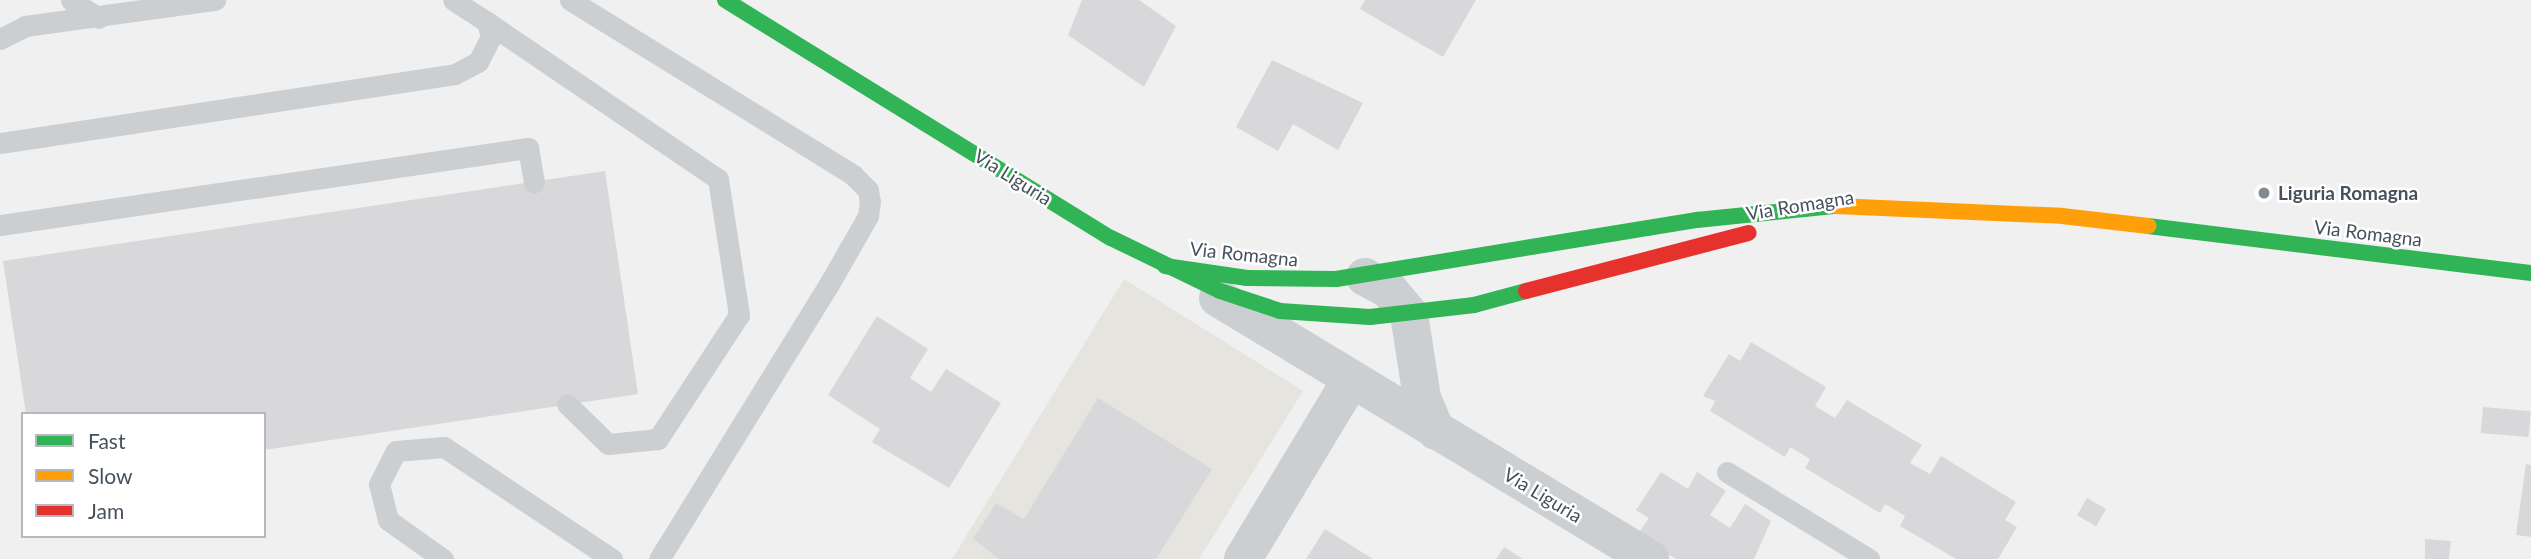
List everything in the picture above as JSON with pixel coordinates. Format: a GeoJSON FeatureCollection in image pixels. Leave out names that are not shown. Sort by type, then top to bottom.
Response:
{"type":"FeatureCollection","features":[{"type":"Feature","properties":{"kind":"main road","name":"Via Liguria"},"geometry":{"type":"LineString","coordinates":[[725,0],[1165,266]]}},
{"type":"Feature","properties":{"kind":"main road","name":"Via Romagna"},"geometry":{"type":"LineString","coordinates":[[1165,266],[1221,276],[1317,280],[1365,277],[1773,209],[2062,216],[2531,273]]}},
{"type":"Feature","properties":{"kind":"main road","name":"Via Romagna"},"geometry":{"type":"LineString","coordinates":[[1301,332],[1560,286],[1746,234],[1907,211]]}},
{"type":"Feature","properties":{"kind":"main road"},"geometry":{"type":"LineString","coordinates":[[2483,268],[2531,257]]}},
{"type":"Feature","properties":{"kind":"street","name":"Via Liguria"},"geometry":{"type":"LineString","coordinates":[[1165,266],[1301,332],[1351,380],[1650,559]]}},
{"type":"Feature","properties":{"kind":"street"},"geometry":{"type":"LineString","coordinates":[[1365,277],[1389,290],[1409,314],[1422,398],[1436,431]]}},
{"type":"Feature","properties":{"kind":"street"},"geometry":{"type":"LineString","coordinates":[[1301,332],[1305,293],[1317,280]]}},
{"type":"Feature","properties":{"kind":"street"},"geometry":{"type":"LineString","coordinates":[[1243,559],[1351,380]]}},
{"type":"Feature","properties":{"kind":"lane"},"geometry":{"type":"LineString","coordinates":[[71,0],[104,9]]}},
{"type":"Feature","properties":{"kind":"lane"},"geometry":{"type":"LineString","coordinates":[[0,39],[25,26],[104,9],[215,0]]}},
{"type":"Feature","properties":{"kind":"lane"},"geometry":{"type":"LineString","coordinates":[[453,0],[718,179],[739,315],[658,439],[608,444],[567,404]]}},
{"type":"Feature","properties":{"kind":"lane"},"geometry":{"type":"LineString","coordinates":[[570,0],[853,174],[868,190],[870,202],[868,216],[829,284],[659,559]]}},
{"type":"Feature","properties":{"kind":"lane"},"geometry":{"type":"LineString","coordinates":[[0,143],[455,74],[488,51],[487,22]]}},
{"type":"Feature","properties":{"kind":"lane"},"geometry":{"type":"LineString","coordinates":[[0,225],[528,148],[534,182]]}},
{"type":"Feature","properties":{"kind":"lane"},"geometry":{"type":"LineString","coordinates":[[443,559],[388,520],[379,484],[396,451],[444,447],[612,559]]}},
{"type":"Feature","properties":{"kind":"lane"},"geometry":{"type":"LineString","coordinates":[[1727,472],[1869,559]]}},
{"type":"Feature","properties":{"kind":"shaded area"},"geometry":{"type":"Polygon","coordinates":[[[1124,279],[1303,391],[1199,559],[952,559],[1124,279]]]}},
{"type":"Feature","properties":{"kind":"building"},"geometry":{"type":"Polygon","coordinates":[[[1082,0],[1139,0],[1176,26],[1144,87],[1068,35],[1082,0]]]}},
{"type":"Feature","properties":{"kind":"building"},"geometry":{"type":"Polygon","coordinates":[[[1365,0],[1476,0],[1443,57],[1360,9],[1365,0]]]}},
{"type":"Feature","properties":{"kind":"building"},"geometry":{"type":"Polygon","coordinates":[[[1272,60],[1363,103],[1338,150],[1293,124],[1278,151],[1236,127],[1272,60]]]}},
{"type":"Feature","properties":{"kind":"building"},"geometry":{"type":"Polygon","coordinates":[[[605,171],[638,394],[266,450],[266,412],[26,412],[3,261],[605,171]]]}},
{"type":"Feature","properties":{"kind":"building"},"geometry":{"type":"Polygon","coordinates":[[[877,316],[928,349],[910,378],[931,392],[946,369],[1001,403],[949,488],[872,442],[880,429],[828,395],[877,316]]]}},
{"type":"Feature","properties":{"kind":"building"},"geometry":{"type":"Polygon","coordinates":[[[1751,342],[1826,387],[1815,406],[1835,418],[1847,400],[1922,445],[1910,463],[1930,474],[1941,456],[2016,502],[2005,520],[2017,527],[1998,559],[1956,559],[1900,526],[1905,516],[1885,504],[1880,513],[1805,468],[1810,459],[1790,447],[1785,457],[1710,411],[1715,401],[1703,396],[1729,354],[1740,361],[1751,342]]]}},
{"type":"Feature","properties":{"kind":"building"},"geometry":{"type":"Polygon","coordinates":[[[1098,398],[1212,469],[1156,559],[999,559],[973,539],[996,503],[1024,519],[1098,398]]]}},
{"type":"Feature","properties":{"kind":"building"},"geometry":{"type":"Polygon","coordinates":[[[2483,407],[2531,411],[2529,437],[2481,433],[2483,407]]]}},
{"type":"Feature","properties":{"kind":"building"},"geometry":{"type":"Polygon","coordinates":[[[2526,464],[2531,465],[2531,537],[2516,535],[2526,464]]]}},
{"type":"Feature","properties":{"kind":"building"},"geometry":{"type":"Polygon","coordinates":[[[1661,472],[1688,489],[1697,472],[1726,491],[1710,515],[1730,528],[1745,504],[1771,521],[1754,559],[1676,559],[1637,535],[1649,518],[1636,510],[1661,472]]]}},
{"type":"Feature","properties":{"kind":"building"},"geometry":{"type":"Polygon","coordinates":[[[2087,498],[2106,509],[2096,526],[2077,515],[2087,498]]]}},
{"type":"Feature","properties":{"kind":"building"},"geometry":{"type":"Polygon","coordinates":[[[1325,529],[1373,559],[1306,559],[1325,529]]]}},
{"type":"Feature","properties":{"kind":"building"},"geometry":{"type":"Polygon","coordinates":[[[2425,539],[2451,541],[2449,559],[2425,559],[2425,539]]]}},
{"type":"Feature","properties":{"kind":"building"},"geometry":{"type":"Polygon","coordinates":[[[1504,547],[1523,559],[1496,559],[1504,547]]]}},
{"type":"Feature","properties":{"kind":"traffic: fast"},"geometry":{"type":"LineString","coordinates":[[725,0],[1111,238],[1220,291],[1280,311],[1370,317],[1474,305],[1526,291]]}},
{"type":"Feature","properties":{"kind":"traffic: fast"},"geometry":{"type":"LineString","coordinates":[[1165,266],[1247,278],[1336,279],[1697,220],[1836,206]]}},
{"type":"Feature","properties":{"kind":"traffic: fast"},"geometry":{"type":"LineString","coordinates":[[2148,226],[2531,273]]}},
{"type":"Feature","properties":{"kind":"traffic: slow"},"geometry":{"type":"LineString","coordinates":[[1836,206],[2062,216],[2148,226]]}},
{"type":"Feature","properties":{"kind":"traffic: jam"},"geometry":{"type":"LineString","coordinates":[[1526,291],[1749,233]]}},
{"type":"Feature","properties":{"kind":"place","name":"Liguria Romagna"},"geometry":{"type":"Point","coordinates":[2264,193]}}]}
